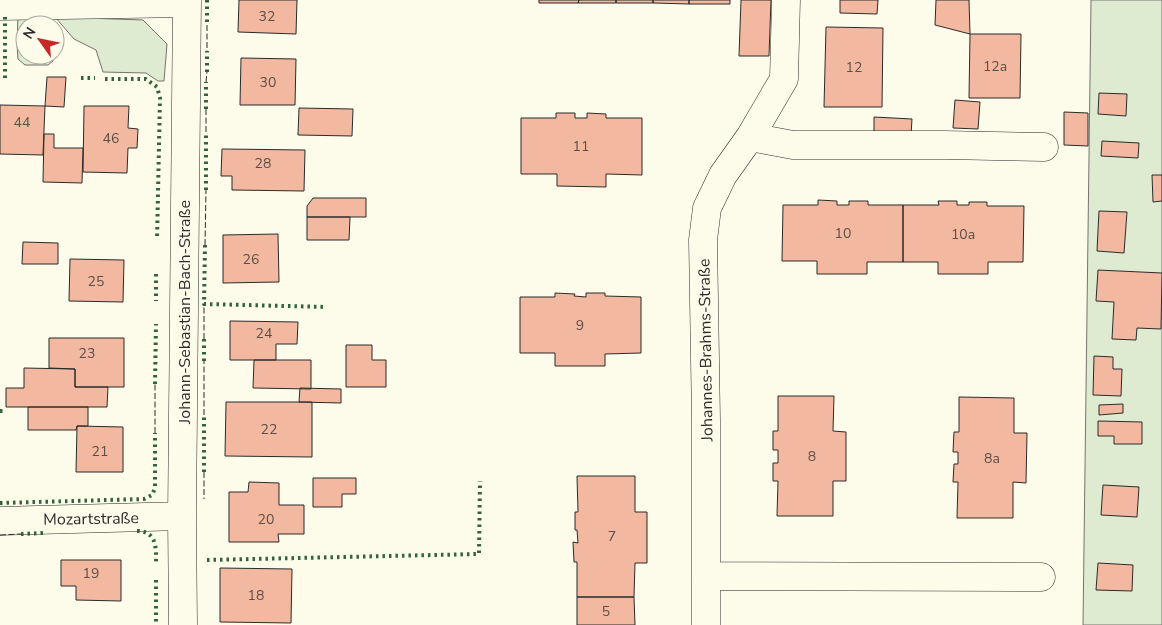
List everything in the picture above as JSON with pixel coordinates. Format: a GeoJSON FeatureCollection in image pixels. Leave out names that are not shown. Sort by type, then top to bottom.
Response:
{"type":"FeatureCollection","features":[{"type":"Feature","properties":{"kind":"street","name":"Johannes-Brahms-Straße"},"geometry":{"type":"LineString","coordinates":[[706,625],[706,420],[703,240],[707,208],[723,175],[750,137],[784,79],[786,0]]}},
{"type":"Feature","properties":{"kind":"street"},"geometry":{"type":"LineString","coordinates":[[0,6],[187,1]]}},
{"type":"Feature","properties":{"kind":"street","name":"Johann-Sebastian-Bach-Straße"},"geometry":{"type":"LineString","coordinates":[[183,625],[182,516],[187,1]]}},
{"type":"Feature","properties":{"kind":"street"},"geometry":{"type":"LineString","coordinates":[[750,137],[793,145],[1044,147]]}},
{"type":"Feature","properties":{"kind":"street","name":"Mozartstraße"},"geometry":{"type":"LineString","coordinates":[[0,521],[182,516]]}},
{"type":"Feature","properties":{"kind":"street"},"geometry":{"type":"LineString","coordinates":[[706,576],[1041,577]]}},
{"type":"Feature","properties":{"kind":"green space"},"geometry":{"type":"Polygon","coordinates":[[[1091,0],[1162,0],[1162,625],[1083,625],[1091,0]]]}},
{"type":"Feature","properties":{"kind":"green space"},"geometry":{"type":"Polygon","coordinates":[[[65,17],[143,20],[167,44],[164,81],[158,81],[146,73],[103,72],[96,50],[74,39],[65,29],[65,17]]]}},
{"type":"Feature","properties":{"kind":"building"},"geometry":{"type":"Polygon","coordinates":[[[239,0],[297,0],[296,34],[238,32],[239,0]]]}},
{"type":"Feature","properties":{"kind":"building"},"geometry":{"type":"Polygon","coordinates":[[[539,0],[579,0],[578,3],[539,3],[539,0]]]}},
{"type":"Feature","properties":{"kind":"building"},"geometry":{"type":"Polygon","coordinates":[[[579,0],[616,0],[616,3],[578,3],[579,0]]]}},
{"type":"Feature","properties":{"kind":"building"},"geometry":{"type":"Polygon","coordinates":[[[616,0],[653,0],[653,3],[616,3],[616,0]]]}},
{"type":"Feature","properties":{"kind":"building"},"geometry":{"type":"Polygon","coordinates":[[[653,0],[689,0],[689,4],[653,3],[653,0]]]}},
{"type":"Feature","properties":{"kind":"building"},"geometry":{"type":"Polygon","coordinates":[[[689,0],[730,0],[730,4],[689,4],[689,0]]]}},
{"type":"Feature","properties":{"kind":"building"},"geometry":{"type":"Polygon","coordinates":[[[741,0],[771,0],[769,56],[739,56],[741,0]]]}},
{"type":"Feature","properties":{"kind":"building"},"geometry":{"type":"Polygon","coordinates":[[[840,0],[878,0],[877,14],[840,13],[840,0]]]}},
{"type":"Feature","properties":{"kind":"building"},"geometry":{"type":"Polygon","coordinates":[[[936,0],[969,0],[970,34],[935,25],[936,0]]]}},
{"type":"Feature","properties":{"kind":"building"},"geometry":{"type":"Polygon","coordinates":[[[826,27],[883,28],[882,107],[824,107],[826,27]]]}},
{"type":"Feature","properties":{"kind":"building"},"geometry":{"type":"Polygon","coordinates":[[[970,34],[1021,34],[1020,98],[969,98],[970,34]]]}},
{"type":"Feature","properties":{"kind":"building"},"geometry":{"type":"Polygon","coordinates":[[[241,58],[296,59],[295,105],[240,105],[241,58]]]}},
{"type":"Feature","properties":{"kind":"building"},"geometry":{"type":"Polygon","coordinates":[[[47,77],[66,77],[64,107],[45,106],[47,77]]]}},
{"type":"Feature","properties":{"kind":"building"},"geometry":{"type":"Polygon","coordinates":[[[1099,93],[1127,94],[1126,116],[1098,114],[1099,93]]]}},
{"type":"Feature","properties":{"kind":"building"},"geometry":{"type":"Polygon","coordinates":[[[955,100],[980,102],[978,129],[953,128],[955,100]]]}},
{"type":"Feature","properties":{"kind":"building"},"geometry":{"type":"Polygon","coordinates":[[[0,105],[45,106],[43,155],[0,154],[0,105]]]}},
{"type":"Feature","properties":{"kind":"building"},"geometry":{"type":"Polygon","coordinates":[[[84,106],[129,106],[128,128],[138,129],[137,148],[128,148],[127,173],[83,172],[84,106]]]}},
{"type":"Feature","properties":{"kind":"building"},"geometry":{"type":"Polygon","coordinates":[[[299,108],[353,109],[352,136],[298,135],[299,108]]]}},
{"type":"Feature","properties":{"kind":"building"},"geometry":{"type":"Polygon","coordinates":[[[1064,112],[1088,113],[1088,146],[1064,145],[1064,112]]]}},
{"type":"Feature","properties":{"kind":"building"},"geometry":{"type":"Polygon","coordinates":[[[556,113],[575,113],[575,118],[587,118],[587,113],[606,114],[606,118],[642,118],[642,175],[606,174],[606,187],[557,186],[557,174],[521,174],[521,118],[556,118],[556,113]]]}},
{"type":"Feature","properties":{"kind":"building"},"geometry":{"type":"Polygon","coordinates":[[[874,117],[912,119],[911,135],[874,133],[874,117]]]}},
{"type":"Feature","properties":{"kind":"building"},"geometry":{"type":"Polygon","coordinates":[[[44,134],[54,134],[54,148],[83,148],[82,183],[43,182],[44,134]]]}},
{"type":"Feature","properties":{"kind":"building"},"geometry":{"type":"Polygon","coordinates":[[[1102,141],[1139,143],[1138,158],[1101,156],[1102,141]]]}},
{"type":"Feature","properties":{"kind":"building"},"geometry":{"type":"Polygon","coordinates":[[[222,149],[305,150],[304,191],[232,190],[232,176],[221,176],[222,149]]]}},
{"type":"Feature","properties":{"kind":"building"},"geometry":{"type":"Polygon","coordinates":[[[1152,175],[1162,175],[1162,201],[1153,202],[1152,175]]]}},
{"type":"Feature","properties":{"kind":"building"},"geometry":{"type":"Polygon","coordinates":[[[313,198],[366,198],[366,217],[307,217],[307,206],[313,198]]]}},
{"type":"Feature","properties":{"kind":"building"},"geometry":{"type":"Polygon","coordinates":[[[818,200],[837,201],[837,205],[849,205],[849,201],[868,201],[868,205],[903,205],[903,262],[867,262],[867,274],[817,274],[817,261],[782,261],[783,205],[818,205],[818,200]]]}},
{"type":"Feature","properties":{"kind":"building"},"geometry":{"type":"Polygon","coordinates":[[[938,201],[957,201],[957,205],[969,205],[969,202],[987,202],[987,206],[1024,206],[1023,262],[988,262],[988,274],[938,274],[938,262],[903,262],[903,205],[939,205],[938,201]]]}},
{"type":"Feature","properties":{"kind":"building"},"geometry":{"type":"Polygon","coordinates":[[[1099,211],[1127,212],[1124,253],[1097,251],[1099,211]]]}},
{"type":"Feature","properties":{"kind":"building"},"geometry":{"type":"Polygon","coordinates":[[[307,217],[350,217],[349,240],[307,240],[307,217]]]}},
{"type":"Feature","properties":{"kind":"building"},"geometry":{"type":"Polygon","coordinates":[[[278,234],[279,282],[223,283],[223,235],[278,234]]]}},
{"type":"Feature","properties":{"kind":"building"},"geometry":{"type":"Polygon","coordinates":[[[23,242],[58,243],[58,264],[22,264],[23,242]]]}},
{"type":"Feature","properties":{"kind":"building"},"geometry":{"type":"Polygon","coordinates":[[[70,259],[124,260],[123,302],[69,301],[70,259]]]}},
{"type":"Feature","properties":{"kind":"building"},"geometry":{"type":"Polygon","coordinates":[[[1098,270],[1162,273],[1161,329],[1137,328],[1136,340],[1112,339],[1114,302],[1096,301],[1098,270]]]}},
{"type":"Feature","properties":{"kind":"building"},"geometry":{"type":"Polygon","coordinates":[[[555,293],[575,294],[574,296],[586,297],[586,293],[605,293],[605,296],[641,297],[641,353],[605,354],[605,366],[555,366],[555,353],[520,353],[520,297],[555,297],[555,293]]]}},
{"type":"Feature","properties":{"kind":"building"},"geometry":{"type":"Polygon","coordinates":[[[230,321],[298,322],[297,344],[276,344],[276,360],[230,360],[230,321]]]}},
{"type":"Feature","properties":{"kind":"building"},"geometry":{"type":"Polygon","coordinates":[[[49,338],[124,338],[124,387],[75,387],[75,369],[49,368],[49,338]]]}},
{"type":"Feature","properties":{"kind":"building"},"geometry":{"type":"Polygon","coordinates":[[[346,345],[372,345],[372,360],[386,360],[386,387],[346,387],[346,345]]]}},
{"type":"Feature","properties":{"kind":"building"},"geometry":{"type":"Polygon","coordinates":[[[1094,356],[1113,357],[1113,369],[1122,369],[1121,396],[1093,395],[1094,356]]]}},
{"type":"Feature","properties":{"kind":"building"},"geometry":{"type":"Polygon","coordinates":[[[254,360],[311,360],[311,389],[253,388],[254,360]]]}},
{"type":"Feature","properties":{"kind":"building"},"geometry":{"type":"Polygon","coordinates":[[[24,368],[75,369],[75,387],[108,387],[107,407],[6,407],[6,388],[24,388],[24,368]]]}},
{"type":"Feature","properties":{"kind":"building"},"geometry":{"type":"Polygon","coordinates":[[[300,388],[341,389],[341,403],[299,402],[300,388]]]}},
{"type":"Feature","properties":{"kind":"building"},"geometry":{"type":"Polygon","coordinates":[[[778,396],[834,396],[833,431],[846,432],[846,481],[833,481],[833,516],[777,516],[778,481],[773,481],[773,463],[778,463],[778,450],[773,450],[773,431],[778,431],[778,396]]]}},
{"type":"Feature","properties":{"kind":"building"},"geometry":{"type":"Polygon","coordinates":[[[959,397],[1014,398],[1014,433],[1027,433],[1026,483],[1013,482],[1013,518],[957,518],[958,482],[953,482],[954,464],[958,464],[958,452],[953,452],[954,432],[959,432],[959,397]]]}},
{"type":"Feature","properties":{"kind":"building"},"geometry":{"type":"Polygon","coordinates":[[[226,402],[312,402],[312,457],[225,456],[226,402]]]}},
{"type":"Feature","properties":{"kind":"building"},"geometry":{"type":"Polygon","coordinates":[[[1123,404],[1123,413],[1099,415],[1099,405],[1123,404]]]}},
{"type":"Feature","properties":{"kind":"building"},"geometry":{"type":"Polygon","coordinates":[[[28,407],[88,407],[88,426],[77,426],[76,430],[28,430],[28,407]]]}},
{"type":"Feature","properties":{"kind":"building"},"geometry":{"type":"Polygon","coordinates":[[[1098,421],[1142,422],[1142,444],[1114,444],[1114,436],[1098,436],[1098,421]]]}},
{"type":"Feature","properties":{"kind":"building"},"geometry":{"type":"Polygon","coordinates":[[[77,426],[123,427],[123,472],[76,472],[77,426]]]}},
{"type":"Feature","properties":{"kind":"building"},"geometry":{"type":"Polygon","coordinates":[[[577,476],[635,476],[635,512],[647,512],[647,563],[635,563],[634,597],[577,597],[577,562],[574,562],[573,542],[578,543],[577,530],[575,530],[575,512],[578,512],[577,476]]]}},
{"type":"Feature","properties":{"kind":"building"},"geometry":{"type":"Polygon","coordinates":[[[313,478],[356,478],[356,494],[342,494],[342,507],[313,507],[313,478]]]}},
{"type":"Feature","properties":{"kind":"building"},"geometry":{"type":"Polygon","coordinates":[[[249,482],[279,483],[279,505],[304,505],[304,534],[278,534],[279,542],[229,542],[229,492],[248,492],[249,482]]]}},
{"type":"Feature","properties":{"kind":"building"},"geometry":{"type":"Polygon","coordinates":[[[1103,485],[1139,487],[1137,517],[1101,515],[1103,485]]]}},
{"type":"Feature","properties":{"kind":"building"},"geometry":{"type":"Polygon","coordinates":[[[61,560],[121,560],[121,601],[76,600],[76,586],[61,586],[61,560]]]}},
{"type":"Feature","properties":{"kind":"building"},"geometry":{"type":"Polygon","coordinates":[[[1098,563],[1133,565],[1132,591],[1096,590],[1098,563]]]}},
{"type":"Feature","properties":{"kind":"building"},"geometry":{"type":"Polygon","coordinates":[[[220,568],[292,569],[291,623],[220,622],[220,568]]]}},
{"type":"Feature","properties":{"kind":"building"},"geometry":{"type":"Polygon","coordinates":[[[577,597],[634,597],[635,625],[577,625],[577,597]]]}},
{"type":"Feature","properties":{"kind":"hedge"},"geometry":{"type":"LineString","coordinates":[[207,0],[207,25]]}},
{"type":"Feature","properties":{"kind":"hedge"},"geometry":{"type":"LineString","coordinates":[[5,17],[5,78]]}},
{"type":"Feature","properties":{"kind":"hedge"},"geometry":{"type":"LineString","coordinates":[[207,51],[207,72]]}},
{"type":"Feature","properties":{"kind":"hedge"},"geometry":{"type":"LineString","coordinates":[[81,78],[95,78]]}},
{"type":"Feature","properties":{"kind":"hedge"},"geometry":{"type":"LineString","coordinates":[[105,79],[146,79],[157,87],[160,98],[157,240]]}},
{"type":"Feature","properties":{"kind":"hedge"},"geometry":{"type":"LineString","coordinates":[[206,82],[206,109]]}},
{"type":"Feature","properties":{"kind":"hedge"},"geometry":{"type":"LineString","coordinates":[[206,134],[206,190]]}},
{"type":"Feature","properties":{"kind":"hedge"},"geometry":{"type":"LineString","coordinates":[[205,245],[204,304],[327,307]]}},
{"type":"Feature","properties":{"kind":"hedge"},"geometry":{"type":"LineString","coordinates":[[156,274],[156,301]]}},
{"type":"Feature","properties":{"kind":"hedge"},"geometry":{"type":"LineString","coordinates":[[155,384],[156,324]]}},
{"type":"Feature","properties":{"kind":"hedge"},"geometry":{"type":"LineString","coordinates":[[204,339],[204,361]]}},
{"type":"Feature","properties":{"kind":"hedge"},"geometry":{"type":"LineString","coordinates":[[0,411],[5,411]]}},
{"type":"Feature","properties":{"kind":"hedge"},"geometry":{"type":"LineString","coordinates":[[204,415],[204,472]]}},
{"type":"Feature","properties":{"kind":"hedge"},"geometry":{"type":"LineString","coordinates":[[0,503],[144,499],[152,495],[155,488],[155,433]]}},
{"type":"Feature","properties":{"kind":"hedge"},"geometry":{"type":"LineString","coordinates":[[207,560],[479,554],[480,481]]}},
{"type":"Feature","properties":{"kind":"hedge"},"geometry":{"type":"LineString","coordinates":[[137,531],[149,534],[152,538],[156,548],[156,565]]}},
{"type":"Feature","properties":{"kind":"hedge"},"geometry":{"type":"LineString","coordinates":[[21,534],[43,533]]}},
{"type":"Feature","properties":{"kind":"hedge"},"geometry":{"type":"LineString","coordinates":[[156,580],[156,622]]}},
{"type":"Feature","properties":{"kind":"fence"},"geometry":{"type":"LineString","coordinates":[[207,25],[207,51]]}},
{"type":"Feature","properties":{"kind":"fence"},"geometry":{"type":"LineString","coordinates":[[206,82],[207,72]]}},
{"type":"Feature","properties":{"kind":"fence"},"geometry":{"type":"LineString","coordinates":[[206,109],[206,134]]}},
{"type":"Feature","properties":{"kind":"fence"},"geometry":{"type":"LineString","coordinates":[[205,245],[206,190]]}},
{"type":"Feature","properties":{"kind":"fence"},"geometry":{"type":"LineString","coordinates":[[204,304],[204,339]]}},
{"type":"Feature","properties":{"kind":"fence"},"geometry":{"type":"LineString","coordinates":[[204,361],[204,415]]}},
{"type":"Feature","properties":{"kind":"fence"},"geometry":{"type":"LineString","coordinates":[[155,384],[155,433]]}},
{"type":"Feature","properties":{"kind":"fence"},"geometry":{"type":"LineString","coordinates":[[204,472],[204,499]]}},
{"type":"Feature","properties":{"kind":"fence"},"geometry":{"type":"LineString","coordinates":[[0,535],[21,534]]}}]}
